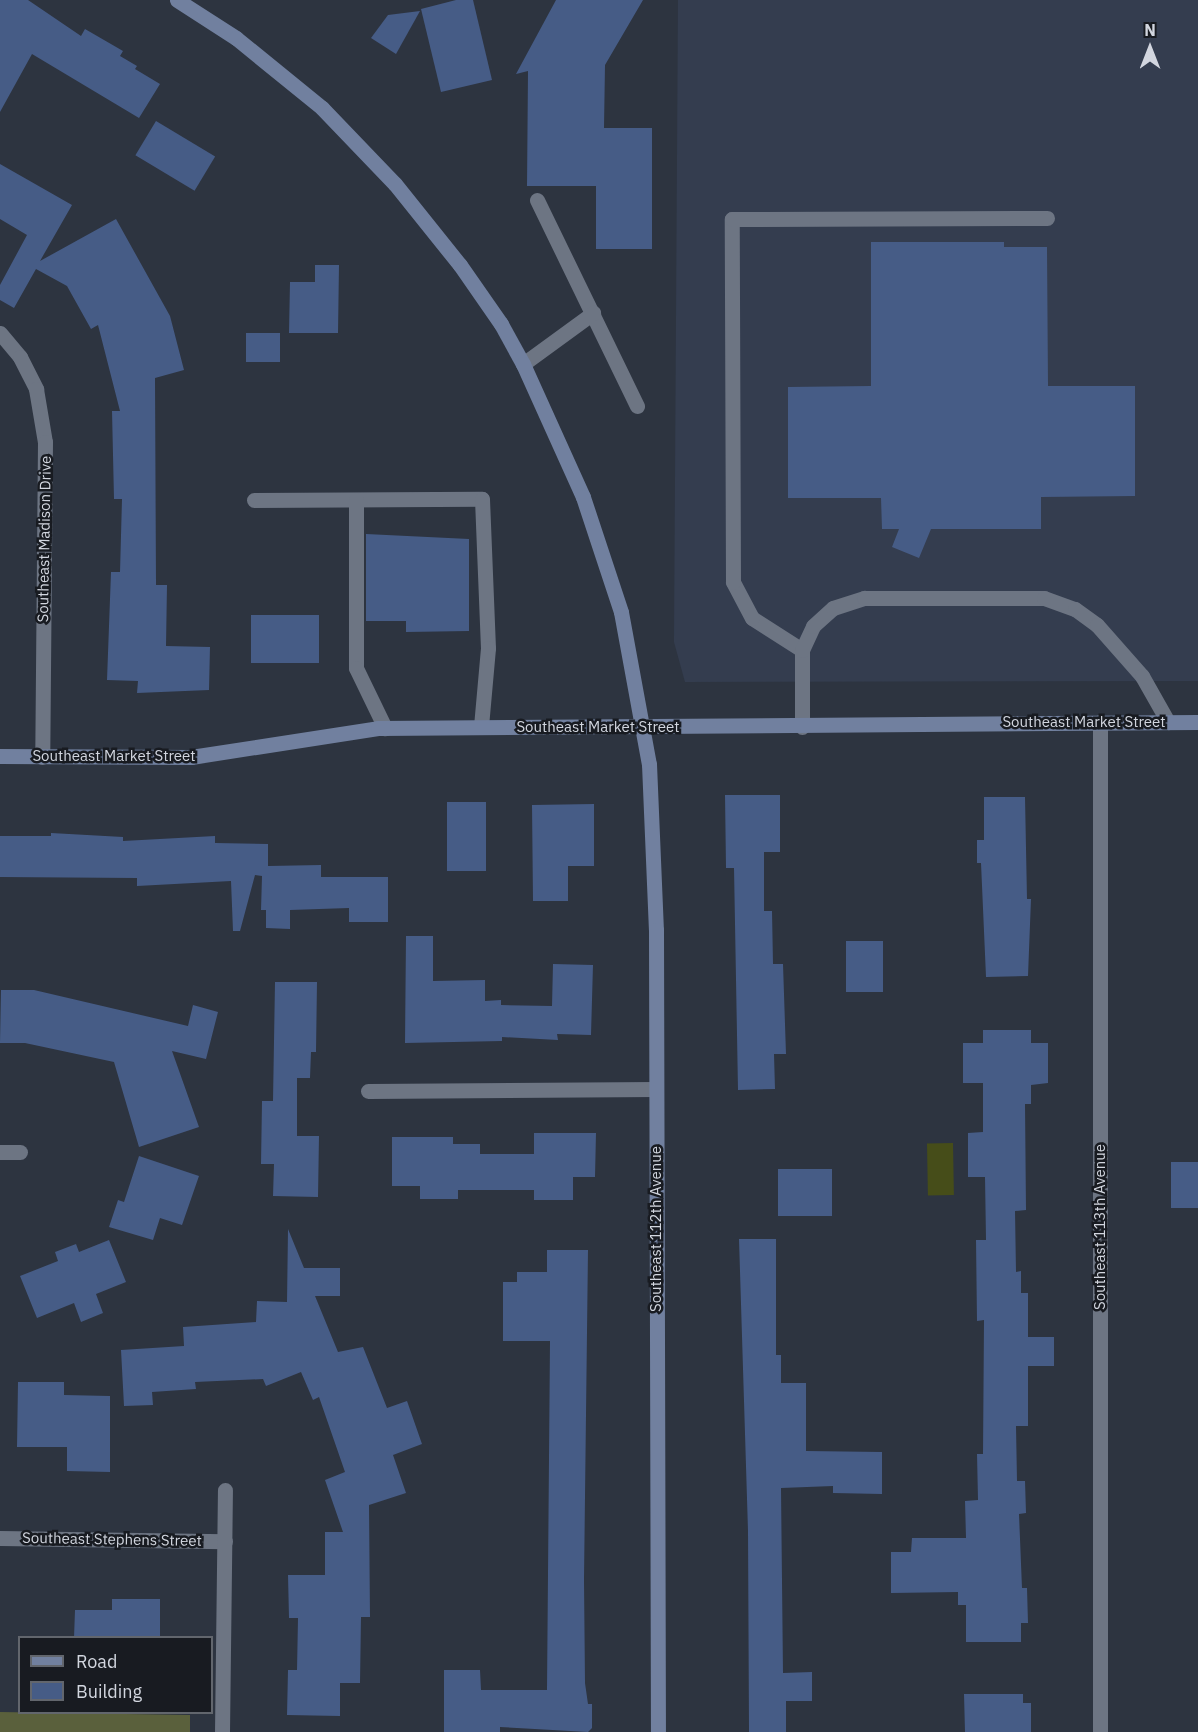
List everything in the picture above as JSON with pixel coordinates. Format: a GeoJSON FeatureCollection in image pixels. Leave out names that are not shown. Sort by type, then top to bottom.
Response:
{"type":"FeatureCollection","features":[{"type":"Feature","properties":{"kind":"main road","name":"Southeast 112th Avenue"},"geometry":{"type":"LineString","coordinates":[[177,0],[236,38],[296,85],[377,164],[460,265],[501,324],[523,364],[602,550],[621,612],[645,727],[656,930],[658,1732]]}},
{"type":"Feature","properties":{"kind":"main road","name":"Southeast Market Street"},"geometry":{"type":"LineString","coordinates":[[0,756],[191,757],[385,728],[802,727],[1198,722]]}},
{"type":"Feature","properties":{"kind":"street"},"geometry":{"type":"LineString","coordinates":[[537,200],[637,406]]}},
{"type":"Feature","properties":{"kind":"street"},"geometry":{"type":"LineString","coordinates":[[802,650],[752,618],[733,582],[732,219],[1047,218]]}},
{"type":"Feature","properties":{"kind":"street"},"geometry":{"type":"LineString","coordinates":[[523,364],[593,313]]}},
{"type":"Feature","properties":{"kind":"street","name":"Southeast Madison Drive"},"geometry":{"type":"LineString","coordinates":[[0,333],[20,357],[36,389],[45,442],[42,757]]}},
{"type":"Feature","properties":{"kind":"street"},"geometry":{"type":"LineString","coordinates":[[254,500],[482,499],[488,648],[481,727]]}},
{"type":"Feature","properties":{"kind":"street"},"geometry":{"type":"LineString","coordinates":[[356,500],[356,668],[385,728]]}},
{"type":"Feature","properties":{"kind":"street"},"geometry":{"type":"LineString","coordinates":[[802,727],[802,650],[813,626],[833,608],[864,598],[1044,598],[1075,609],[1097,625],[1142,676],[1168,722]]}},
{"type":"Feature","properties":{"kind":"street","name":"Southeast 113th Avenue"},"geometry":{"type":"LineString","coordinates":[[1100,722],[1100,1732]]}},
{"type":"Feature","properties":{"kind":"street"},"geometry":{"type":"LineString","coordinates":[[368,1091],[656,1089]]}},
{"type":"Feature","properties":{"kind":"street"},"geometry":{"type":"LineString","coordinates":[[0,1152],[20,1152]]}},
{"type":"Feature","properties":{"kind":"street"},"geometry":{"type":"LineString","coordinates":[[222,1732],[225,1490]]}},
{"type":"Feature","properties":{"kind":"street","name":"Southeast Stephens Street"},"geometry":{"type":"LineString","coordinates":[[0,1538],[225,1541]]}},
{"type":"Feature","properties":{"kind":"shaded area"},"geometry":{"type":"Polygon","coordinates":[[[678,0],[1198,0],[1198,681],[685,682],[674,642],[678,0]]]}},
{"type":"Feature","properties":{"kind":"shaded area"},"geometry":{"type":"Polygon","coordinates":[[[927,1143],[953,1143],[954,1195],[928,1195],[927,1143]]]}},
{"type":"Feature","properties":{"kind":"shaded area"},"geometry":{"type":"Polygon","coordinates":[[[0,1712],[190,1715],[190,1732],[0,1732],[0,1712]]]}},
{"type":"Feature","properties":{"kind":"building"},"geometry":{"type":"Polygon","coordinates":[[[0,0],[28,0],[81,36],[85,29],[123,51],[120,56],[137,66],[135,69],[160,84],[139,118],[32,54],[0,112],[0,0]]]}},
{"type":"Feature","properties":{"kind":"building"},"geometry":{"type":"Polygon","coordinates":[[[456,0],[473,0],[492,80],[441,92],[421,9],[456,0]]]}},
{"type":"Feature","properties":{"kind":"building"},"geometry":{"type":"Polygon","coordinates":[[[556,0],[643,0],[605,65],[604,128],[652,128],[652,249],[596,249],[596,186],[527,186],[528,71],[516,74],[556,0]]]}},
{"type":"Feature","properties":{"kind":"building"},"geometry":{"type":"Polygon","coordinates":[[[420,11],[396,54],[371,38],[388,15],[420,11]]]}},
{"type":"Feature","properties":{"kind":"building"},"geometry":{"type":"Polygon","coordinates":[[[156,121],[215,157],[195,191],[135,155],[156,121]]]}},
{"type":"Feature","properties":{"kind":"building"},"geometry":{"type":"Polygon","coordinates":[[[0,164],[72,205],[40,261],[116,219],[170,316],[184,370],[155,378],[156,585],[167,585],[166,646],[210,647],[209,690],[137,693],[138,681],[107,680],[111,572],[120,572],[122,499],[114,499],[112,411],[120,411],[98,325],[91,329],[67,286],[36,269],[14,308],[0,300],[0,285],[27,235],[0,219],[0,164]]]}},
{"type":"Feature","properties":{"kind":"building"},"geometry":{"type":"Polygon","coordinates":[[[871,242],[1004,242],[1004,247],[1047,247],[1048,386],[1135,386],[1135,496],[1041,497],[1041,529],[931,529],[919,558],[892,547],[899,529],[882,529],[881,498],[788,498],[788,387],[871,386],[871,242]]]}},
{"type":"Feature","properties":{"kind":"building"},"geometry":{"type":"Polygon","coordinates":[[[315,265],[339,265],[338,333],[289,333],[290,282],[315,282],[315,265]]]}},
{"type":"Feature","properties":{"kind":"building"},"geometry":{"type":"Polygon","coordinates":[[[246,333],[280,333],[280,362],[246,362],[246,333]]]}},
{"type":"Feature","properties":{"kind":"building"},"geometry":{"type":"Polygon","coordinates":[[[366,534],[469,539],[469,631],[406,632],[406,621],[366,621],[366,534]]]}},
{"type":"Feature","properties":{"kind":"building"},"geometry":{"type":"Polygon","coordinates":[[[251,615],[319,615],[319,663],[251,663],[251,615]]]}},
{"type":"Feature","properties":{"kind":"building"},"geometry":{"type":"Polygon","coordinates":[[[725,795],[780,795],[780,852],[764,852],[764,911],[772,911],[773,964],[783,964],[786,1054],[774,1054],[775,1089],[738,1090],[734,868],[726,868],[725,795]]]}},
{"type":"Feature","properties":{"kind":"building"},"geometry":{"type":"Polygon","coordinates":[[[984,797],[1025,797],[1027,899],[1031,899],[1028,976],[986,977],[981,863],[977,863],[977,840],[984,840],[984,797]]]}},
{"type":"Feature","properties":{"kind":"building"},"geometry":{"type":"Polygon","coordinates":[[[447,802],[486,802],[486,871],[447,871],[447,802]]]}},
{"type":"Feature","properties":{"kind":"building"},"geometry":{"type":"Polygon","coordinates":[[[594,804],[594,866],[568,866],[568,901],[533,901],[532,805],[594,804]]]}},
{"type":"Feature","properties":{"kind":"building"},"geometry":{"type":"Polygon","coordinates":[[[51,833],[123,837],[123,841],[215,836],[215,843],[268,844],[268,866],[321,865],[321,877],[388,877],[388,922],[349,922],[349,908],[290,910],[290,929],[266,928],[266,910],[261,910],[262,876],[255,875],[240,931],[233,931],[231,881],[137,886],[137,878],[0,877],[0,836],[51,836],[51,833]]]}},
{"type":"Feature","properties":{"kind":"building"},"geometry":{"type":"Polygon","coordinates":[[[406,936],[433,936],[433,981],[485,980],[485,1001],[501,1000],[501,1005],[552,1006],[553,964],[593,965],[591,1035],[557,1034],[558,1040],[502,1037],[502,1041],[405,1043],[406,936]]]}},
{"type":"Feature","properties":{"kind":"building"},"geometry":{"type":"Polygon","coordinates":[[[846,941],[883,941],[883,992],[846,992],[846,941]]]}},
{"type":"Feature","properties":{"kind":"building"},"geometry":{"type":"Polygon","coordinates":[[[275,982],[317,982],[316,1052],[311,1052],[310,1078],[297,1078],[297,1136],[319,1136],[318,1197],[273,1196],[274,1164],[261,1164],[262,1101],[273,1101],[275,982]]]}},
{"type":"Feature","properties":{"kind":"building"},"geometry":{"type":"Polygon","coordinates":[[[1,990],[34,990],[188,1026],[193,1005],[218,1012],[206,1059],[172,1051],[199,1127],[139,1147],[114,1062],[25,1043],[0,1043],[1,990]]]}},
{"type":"Feature","properties":{"kind":"building"},"geometry":{"type":"Polygon","coordinates":[[[983,1030],[1031,1030],[1031,1043],[1048,1043],[1048,1083],[1031,1085],[1031,1104],[1025,1104],[1026,1210],[1015,1211],[1016,1272],[1021,1271],[1021,1293],[1028,1293],[1028,1337],[1054,1337],[1054,1366],[1028,1366],[1028,1426],[1016,1426],[1017,1481],[1025,1481],[1026,1513],[1019,1514],[1022,1588],[1027,1588],[1028,1623],[1021,1623],[1021,1642],[966,1642],[966,1605],[958,1605],[958,1592],[891,1593],[891,1552],[911,1552],[912,1538],[966,1538],[965,1501],[978,1500],[977,1454],[983,1454],[984,1320],[977,1321],[976,1240],[986,1240],[985,1177],[968,1177],[968,1133],[983,1132],[983,1083],[963,1083],[963,1043],[983,1043],[983,1030]]]}},
{"type":"Feature","properties":{"kind":"building"},"geometry":{"type":"Polygon","coordinates":[[[534,1133],[596,1133],[595,1177],[573,1177],[573,1200],[534,1200],[534,1190],[458,1190],[458,1199],[420,1199],[420,1186],[392,1186],[392,1137],[453,1137],[453,1144],[480,1144],[480,1154],[534,1154],[534,1133]]]}},
{"type":"Feature","properties":{"kind":"building"},"geometry":{"type":"Polygon","coordinates":[[[139,1156],[199,1176],[182,1225],[160,1218],[153,1240],[109,1227],[118,1200],[124,1202],[139,1156]]]}},
{"type":"Feature","properties":{"kind":"building"},"geometry":{"type":"Polygon","coordinates":[[[1171,1162],[1198,1162],[1198,1208],[1171,1208],[1171,1162]]]}},
{"type":"Feature","properties":{"kind":"building"},"geometry":{"type":"Polygon","coordinates":[[[778,1169],[832,1169],[832,1216],[778,1216],[778,1169]]]}},
{"type":"Feature","properties":{"kind":"building"},"geometry":{"type":"Polygon","coordinates":[[[288,1229],[304,1268],[340,1268],[340,1296],[315,1296],[338,1352],[363,1347],[387,1408],[407,1401],[422,1444],[393,1455],[406,1493],[369,1505],[370,1617],[361,1617],[360,1683],[340,1683],[340,1716],[287,1715],[288,1670],[297,1670],[298,1618],[289,1618],[288,1575],[325,1575],[325,1532],[343,1532],[325,1480],[345,1472],[319,1397],[313,1400],[301,1372],[266,1386],[263,1379],[195,1382],[196,1389],[152,1392],[153,1405],[124,1406],[121,1350],[184,1346],[183,1327],[256,1322],[257,1301],[287,1302],[288,1229]]]}},
{"type":"Feature","properties":{"kind":"building"},"geometry":{"type":"Polygon","coordinates":[[[739,1239],[776,1239],[776,1355],[781,1355],[781,1383],[806,1383],[806,1451],[882,1452],[882,1494],[833,1493],[833,1486],[781,1488],[783,1673],[812,1672],[812,1701],[786,1701],[786,1732],[749,1732],[748,1531],[739,1239]]]}},
{"type":"Feature","properties":{"kind":"building"},"geometry":{"type":"Polygon","coordinates":[[[109,1240],[126,1282],[96,1294],[103,1313],[81,1322],[74,1303],[37,1318],[20,1276],[58,1261],[55,1252],[76,1244],[79,1252],[109,1240]]]}},
{"type":"Feature","properties":{"kind":"building"},"geometry":{"type":"Polygon","coordinates":[[[547,1250],[588,1250],[584,1580],[585,1683],[588,1704],[592,1704],[592,1728],[588,1732],[500,1727],[500,1732],[444,1732],[444,1670],[480,1670],[481,1690],[547,1690],[550,1341],[503,1341],[503,1282],[517,1282],[517,1272],[547,1272],[547,1250]]]}},
{"type":"Feature","properties":{"kind":"building"},"geometry":{"type":"Polygon","coordinates":[[[18,1382],[64,1382],[64,1395],[110,1396],[110,1472],[67,1471],[67,1447],[17,1447],[18,1382]]]}},
{"type":"Feature","properties":{"kind":"building"},"geometry":{"type":"Polygon","coordinates":[[[112,1599],[160,1599],[160,1636],[74,1636],[75,1610],[112,1610],[112,1599]]]}},
{"type":"Feature","properties":{"kind":"building"},"geometry":{"type":"Polygon","coordinates":[[[964,1694],[1023,1694],[1023,1703],[1031,1703],[1031,1732],[965,1732],[964,1694]]]}}]}
